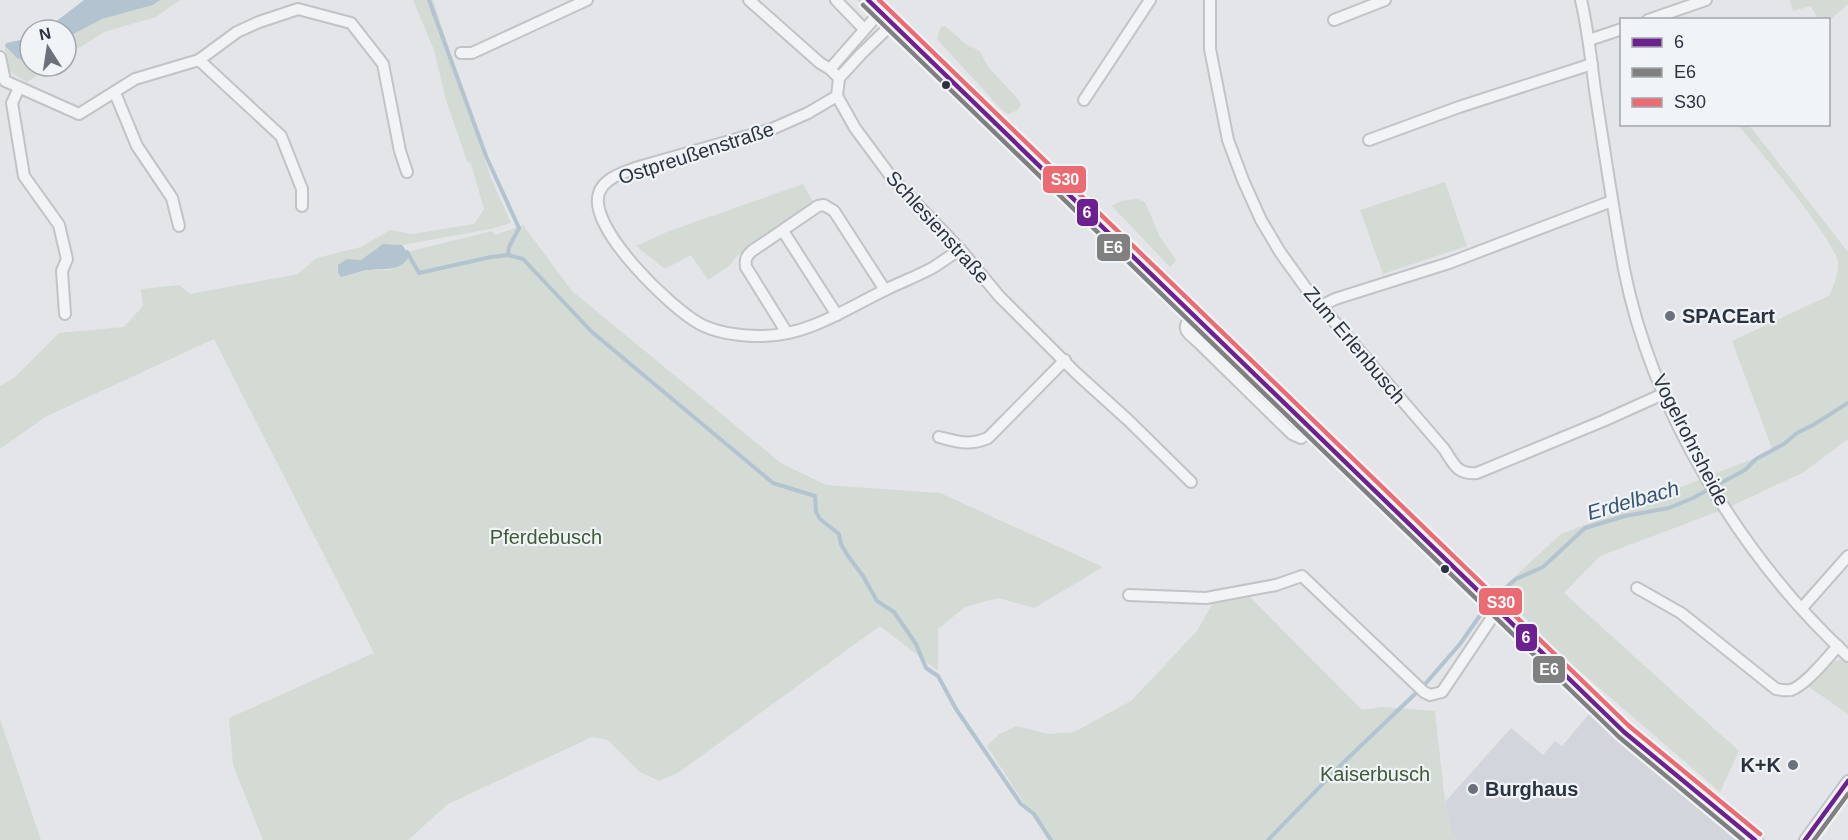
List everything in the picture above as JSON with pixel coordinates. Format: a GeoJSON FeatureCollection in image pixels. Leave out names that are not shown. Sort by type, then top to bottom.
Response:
{"type":"FeatureCollection","features":[{"type":"Feature","properties":{"kind":"main road"},"geometry":{"type":"LineString","coordinates":[[868,0],[1624,732],[1755,840]]}},
{"type":"Feature","properties":{"kind":"street"},"geometry":{"type":"LineString","coordinates":[[461,53],[472,53],[587,0]]}},
{"type":"Feature","properties":{"kind":"street"},"geometry":{"type":"LineString","coordinates":[[749,0],[839,78]]}},
{"type":"Feature","properties":{"kind":"street"},"geometry":{"type":"LineString","coordinates":[[836,0],[864,29]]}},
{"type":"Feature","properties":{"kind":"street"},"geometry":{"type":"LineString","coordinates":[[1084,100],[1150,0]]}},
{"type":"Feature","properties":{"kind":"street","name":"Zum Erlenbusch"},"geometry":{"type":"LineString","coordinates":[[1210,0],[1210,50],[1228,140],[1261,220],[1294,272],[1444,449],[1458,470],[1468,474],[1477,473],[1603,422],[1663,394]]}},
{"type":"Feature","properties":{"kind":"street"},"geometry":{"type":"LineString","coordinates":[[1334,20],[1385,0]]}},
{"type":"Feature","properties":{"kind":"street","name":"Vogelrohrsheide"},"geometry":{"type":"LineString","coordinates":[[1581,0],[1625,271],[1640,333],[1663,394],[1705,476],[1753,548],[1802,608],[1848,656]]}},
{"type":"Feature","properties":{"kind":"street"},"geometry":{"type":"LineString","coordinates":[[1654,18],[1706,0]]}},
{"type":"Feature","properties":{"kind":"street"},"geometry":{"type":"LineString","coordinates":[[0,57],[5,81],[79,114],[135,79],[199,60],[237,32],[259,22],[298,9],[351,23],[384,64],[400,152],[407,172]]}},
{"type":"Feature","properties":{"kind":"street"},"geometry":{"type":"LineString","coordinates":[[830,69],[880,12]]}},
{"type":"Feature","properties":{"kind":"street"},"geometry":{"type":"LineString","coordinates":[[837,96],[839,78],[892,24]]}},
{"type":"Feature","properties":{"kind":"street"},"geometry":{"type":"LineString","coordinates":[[1588,40],[1620,29]]}},
{"type":"Feature","properties":{"kind":"street"},"geometry":{"type":"LineString","coordinates":[[199,60],[281,136],[302,189],[302,206]]}},
{"type":"Feature","properties":{"kind":"street"},"geometry":{"type":"LineString","coordinates":[[1370,140],[1459,107],[1592,64]]}},
{"type":"Feature","properties":{"kind":"street"},"geometry":{"type":"LineString","coordinates":[[19,88],[12,103],[24,176],[59,225],[67,259],[62,270],[65,314]]}},
{"type":"Feature","properties":{"kind":"street"},"geometry":{"type":"LineString","coordinates":[[115,93],[137,147],[172,198],[179,226]]}},
{"type":"Feature","properties":{"kind":"street","name":"Schlesienstraße"},"geometry":{"type":"LineString","coordinates":[[837,96],[851,122],[892,178],[960,249],[999,296],[1191,482]]}},
{"type":"Feature","properties":{"kind":"street","name":"Ostpreußenstraße"},"geometry":{"type":"LineString","coordinates":[[837,96],[808,113],[772,129],[635,168],[609,180],[599,194],[598,209],[601,219],[627,257],[665,298],[688,317],[714,331],[732,334],[762,336],[787,333],[816,324],[934,267],[960,249]]}},
{"type":"Feature","properties":{"kind":"street"},"geometry":{"type":"LineString","coordinates":[[1321,306],[1335,299],[1449,263],[1612,201]]}},
{"type":"Feature","properties":{"kind":"street"},"geometry":{"type":"LineString","coordinates":[[787,333],[745,262],[747,255],[818,206],[824,205],[834,211],[885,290]]}},
{"type":"Feature","properties":{"kind":"street"},"geometry":{"type":"LineString","coordinates":[[783,231],[837,315]]}},
{"type":"Feature","properties":{"kind":"street"},"geometry":{"type":"LineString","coordinates":[[939,437],[958,442],[975,443],[988,438],[1065,360]]}},
{"type":"Feature","properties":{"kind":"street"},"geometry":{"type":"LineString","coordinates":[[1802,608],[1848,556]]}},
{"type":"Feature","properties":{"kind":"street"},"geometry":{"type":"LineString","coordinates":[[1129,595],[1206,598],[1276,585],[1302,576],[1424,693],[1430,695],[1442,692],[1493,616],[1492,606]]}},
{"type":"Feature","properties":{"kind":"street"},"geometry":{"type":"LineString","coordinates":[[1638,588],[1681,613],[1776,689],[1792,690],[1801,684],[1838,646]]}},
{"type":"Feature","properties":{"kind":"street"},"geometry":{"type":"LineString","coordinates":[[1805,840],[1848,781]]}},
{"type":"Feature","properties":{"kind":"shaded area"},"geometry":{"type":"Polygon","coordinates":[[[1590,713],[1743,840],[1457,840],[1450,828],[1445,802],[1511,728],[1543,755],[1555,741],[1562,746],[1590,713]]]}},
{"type":"Feature","properties":{"kind":"green space"},"geometry":{"type":"Polygon","coordinates":[[[160,0],[180,0],[156,17],[104,32],[78,48],[78,32],[102,19],[153,5],[160,0]]]}},
{"type":"Feature","properties":{"kind":"green space","name":"Pferdebusch"},"geometry":{"type":"Polygon","coordinates":[[[413,0],[433,0],[491,178],[511,223],[491,229],[402,245],[383,244],[361,260],[347,259],[341,277],[370,270],[390,270],[408,258],[407,252],[492,231],[496,235],[523,225],[572,291],[781,463],[826,485],[940,493],[1103,567],[1034,608],[998,598],[965,607],[938,629],[938,671],[880,626],[678,773],[659,781],[640,772],[608,740],[592,737],[448,804],[408,840],[263,840],[233,765],[229,718],[374,653],[214,339],[45,417],[0,449],[0,386],[14,378],[59,333],[124,327],[143,306],[141,289],[179,285],[190,294],[298,274],[317,258],[361,247],[390,230],[413,234],[474,224],[484,209],[471,164],[467,161],[446,100],[434,50],[413,0]]]}},
{"type":"Feature","properties":{"kind":"green space"},"geometry":{"type":"Polygon","coordinates":[[[1790,0],[1848,0],[1848,4],[1830,20],[1830,18],[1817,18],[1811,6],[1793,11],[1790,0]]]}},
{"type":"Feature","properties":{"kind":"green space"},"geometry":{"type":"Polygon","coordinates":[[[945,26],[967,45],[980,51],[988,66],[1021,104],[1018,110],[1008,114],[1001,109],[937,39],[940,28],[945,26]]]}},
{"type":"Feature","properties":{"kind":"green space"},"geometry":{"type":"Polygon","coordinates":[[[5,46],[18,58],[18,77],[7,70],[5,46]]]}},
{"type":"Feature","properties":{"kind":"green space"},"geometry":{"type":"Polygon","coordinates":[[[20,78],[33,78],[27,82],[20,78]]]}},
{"type":"Feature","properties":{"kind":"green space"},"geometry":{"type":"Polygon","coordinates":[[[1739,126],[1750,126],[1848,252],[1848,439],[1804,472],[1725,509],[1600,556],[1564,593],[1739,751],[1720,792],[1560,654],[1499,591],[1561,534],[1773,451],[1732,341],[1830,295],[1838,268],[1834,252],[1824,236],[1739,126]]]}},
{"type":"Feature","properties":{"kind":"green space"},"geometry":{"type":"Polygon","coordinates":[[[1445,182],[1467,246],[1383,274],[1360,210],[1445,182]]]}},
{"type":"Feature","properties":{"kind":"green space"},"geometry":{"type":"Polygon","coordinates":[[[803,184],[814,203],[737,256],[730,265],[708,280],[691,255],[665,269],[636,246],[669,231],[803,184]]]}},
{"type":"Feature","properties":{"kind":"green space"},"geometry":{"type":"Polygon","coordinates":[[[1137,199],[1145,202],[1160,237],[1176,260],[1170,267],[1112,206],[1121,201],[1137,199]]]}},
{"type":"Feature","properties":{"kind":"green space","name":"Kaiserbusch"},"geometry":{"type":"Polygon","coordinates":[[[1249,596],[1362,710],[1381,707],[1435,711],[1445,802],[1450,828],[1457,840],[1048,840],[987,746],[999,734],[1017,726],[1048,734],[1074,732],[1131,701],[1197,631],[1213,603],[1249,596]]]}},
{"type":"Feature","properties":{"kind":"green space"},"geometry":{"type":"Polygon","coordinates":[[[1844,659],[1848,662],[1848,714],[1806,685],[1835,661],[1844,659]]]}},
{"type":"Feature","properties":{"kind":"green space"},"geometry":{"type":"Polygon","coordinates":[[[0,719],[41,840],[0,840],[0,719]]]}},
{"type":"Feature","properties":{"kind":"water"},"geometry":{"type":"Polygon","coordinates":[[[84,0],[160,0],[153,5],[102,19],[78,32],[78,18],[61,18],[84,0]]]}},
{"type":"Feature","properties":{"kind":"water"},"geometry":{"type":"Polygon","coordinates":[[[18,40],[18,58],[5,46],[6,43],[18,40]]]}},
{"type":"Feature","properties":{"kind":"water"},"geometry":{"type":"Polygon","coordinates":[[[383,244],[402,245],[408,258],[396,267],[341,277],[338,273],[338,265],[347,259],[361,260],[383,244]]]}},
{"type":"Feature","properties":{"kind":"waterway"},"geometry":{"type":"LineString","coordinates":[[429,0],[486,156],[519,228],[509,247],[508,255]]}},
{"type":"Feature","properties":{"kind":"waterway"},"geometry":{"type":"LineString","coordinates":[[407,252],[419,273],[491,257],[508,255],[523,259],[592,332],[773,483],[815,496],[816,512],[820,519],[839,534],[841,544],[877,601],[894,612],[916,644],[926,668],[938,676],[956,709],[1021,804],[1034,814],[1051,840]]}},
{"type":"Feature","properties":{"kind":"waterway","name":"Erdelbach"},"geometry":{"type":"LineString","coordinates":[[1493,599],[1516,579],[1543,567],[1585,528],[1625,516],[1669,508],[1693,498],[1745,470],[1756,459],[1848,403]]}},
{"type":"Feature","properties":{"kind":"waterway","name":"Erdelbach"},"geometry":{"type":"LineString","coordinates":[[1426,683],[1460,644],[1488,604]]}},
{"type":"Feature","properties":{"kind":"waterway","name":"Erdelbach"},"geometry":{"type":"LineString","coordinates":[[1268,840],[1415,694]]}},
{"type":"Feature","properties":{"kind":"transit line","name":"6"},"geometry":{"type":"LineString","coordinates":[[868,0],[1624,732],[1755,840]]}},
{"type":"Feature","properties":{"kind":"transit line","name":"S30"},"geometry":{"type":"LineString","coordinates":[[879,0],[1629,726],[1760,834]]}},
{"type":"Feature","properties":{"kind":"transit line","name":"E6"},"geometry":{"type":"LineString","coordinates":[[863,5],[1619,737],[1743,840]]}},
{"type":"Feature","properties":{"kind":"transit line","name":"6"},"geometry":{"type":"LineString","coordinates":[[1805,840],[1848,781]]}},
{"type":"Feature","properties":{"kind":"transit line","name":"E6"},"geometry":{"type":"LineString","coordinates":[[1814,840],[1848,794]]}},
{"type":"Feature","properties":{"kind":"place","name":"SPACEart"},"geometry":{"type":"Point","coordinates":[1670,316]}},
{"type":"Feature","properties":{"kind":"place","name":"K+K"},"geometry":{"type":"Point","coordinates":[1793,765]}},
{"type":"Feature","properties":{"kind":"place","name":"Burghaus"},"geometry":{"type":"Point","coordinates":[1473,789]}}]}
